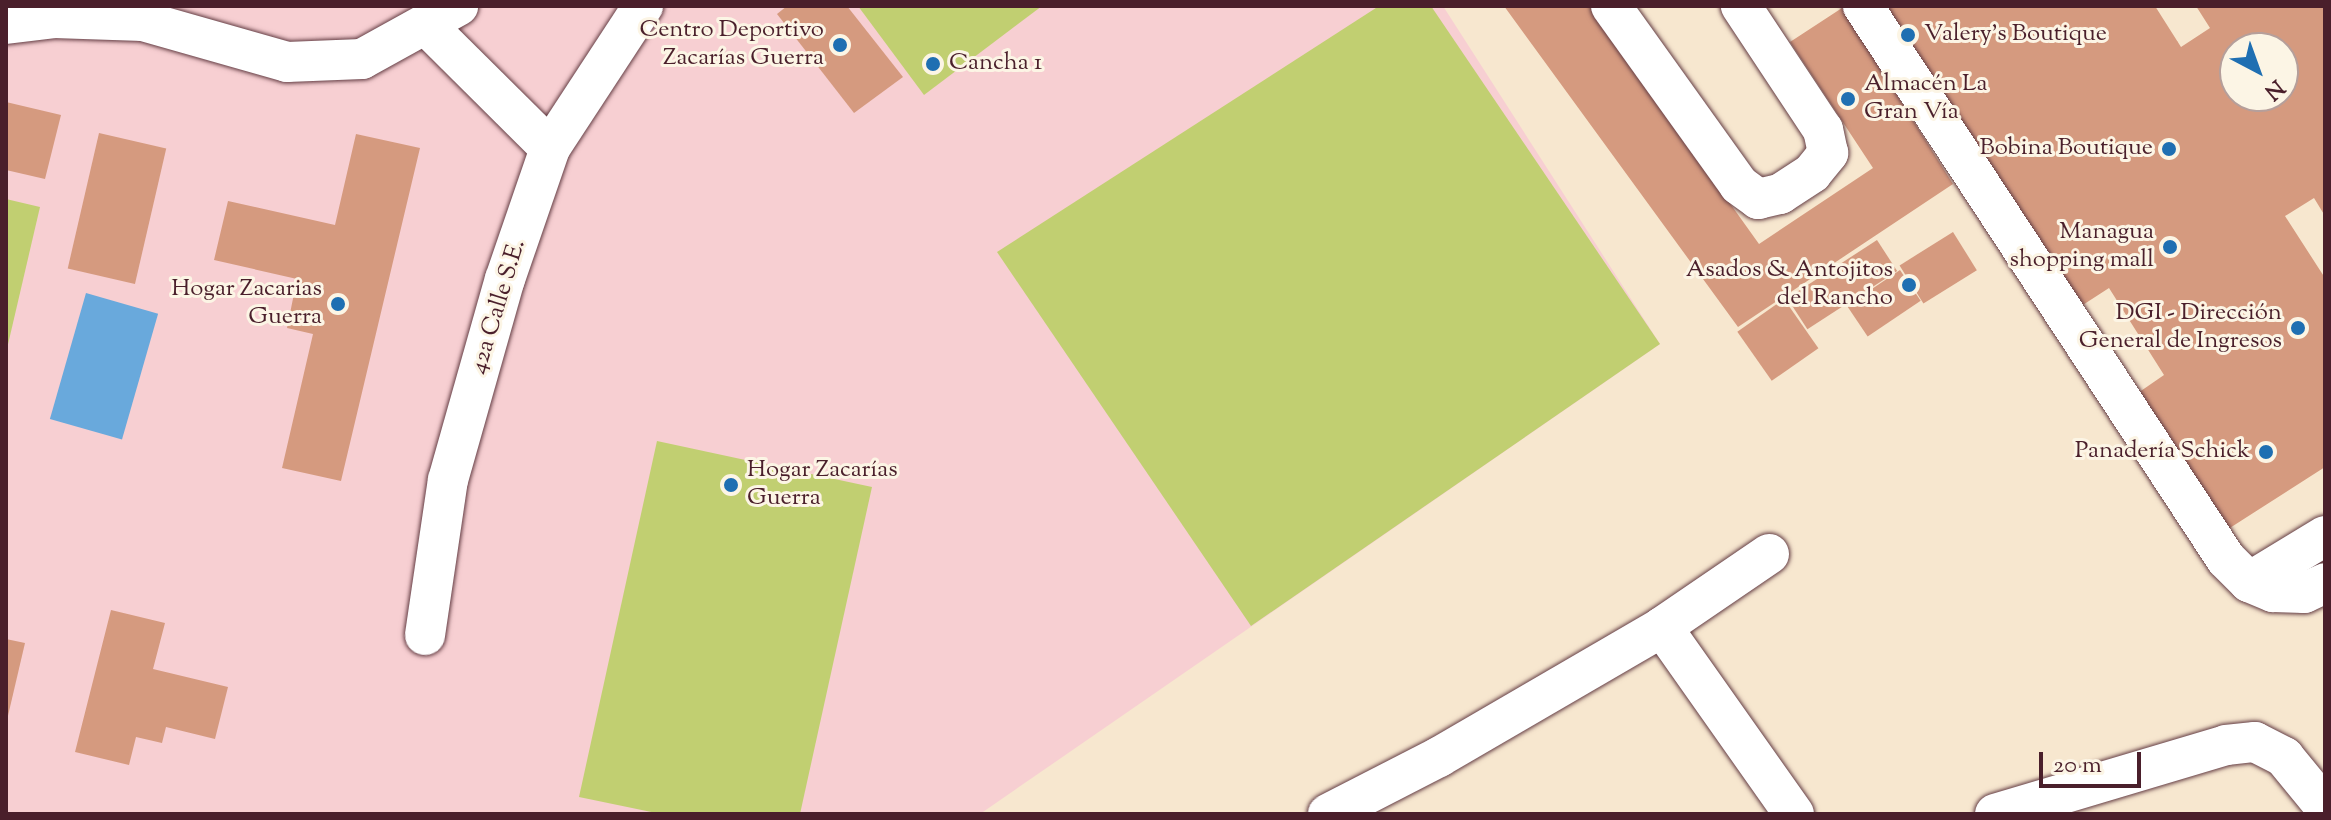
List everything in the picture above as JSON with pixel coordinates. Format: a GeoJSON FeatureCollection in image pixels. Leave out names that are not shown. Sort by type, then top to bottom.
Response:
{"type":"FeatureCollection","features":[{"type":"Feature","properties":{"kind":"street","name":"42a Calle S.E."},"geometry":{"type":"LineString","coordinates":[[425,635],[448,480],[505,279],[550,148],[643,6]]}},
{"type":"Feature","properties":{"kind":"street"},"geometry":{"type":"LineString","coordinates":[[1611,6],[1739,185],[1758,199],[1780,194],[1812,173],[1828,153],[1823,130],[1741,6]]}},
{"type":"Feature","properties":{"kind":"street"},"geometry":{"type":"LineString","coordinates":[[1863,6],[2217,546],[2249,582],[2273,592],[2304,593],[2325,583]]}},
{"type":"Feature","properties":{"kind":"street"},"geometry":{"type":"LineString","coordinates":[[6,24],[54,18],[143,21],[287,62],[362,59],[442,16],[550,148]]}},
{"type":"Feature","properties":{"kind":"street"},"geometry":{"type":"LineString","coordinates":[[2249,582],[2325,536]]}},
{"type":"Feature","properties":{"kind":"street"},"geometry":{"type":"LineString","coordinates":[[1328,814],[1439,757],[1662,627],[1769,554]]}},
{"type":"Feature","properties":{"kind":"street"},"geometry":{"type":"LineString","coordinates":[[1662,627],[1794,814]]}},
{"type":"Feature","properties":{"kind":"street"},"geometry":{"type":"LineString","coordinates":[[1995,814],[2226,745],[2255,742],[2284,757],[2325,807]]}},
{"type":"Feature","properties":{"kind":"shaded area","name":"Hogar Zacarías Guerra"},"geometry":{"type":"Polygon","coordinates":[[[6,6],[1443,6],[1660,344],[980,814],[6,814],[6,6]]]}},
{"type":"Feature","properties":{"kind":"green space","name":"Cancha 1"},"geometry":{"type":"Polygon","coordinates":[[[858,6],[1042,6],[924,95],[858,6]]]}},
{"type":"Feature","properties":{"kind":"green space"},"geometry":{"type":"Polygon","coordinates":[[[1379,6],[1431,6],[1660,344],[1251,626],[997,252],[1379,6]]]}},
{"type":"Feature","properties":{"kind":"green space"},"geometry":{"type":"Polygon","coordinates":[[[6,199],[40,207],[6,353],[6,199]]]}},
{"type":"Feature","properties":{"kind":"green space"},"geometry":{"type":"Polygon","coordinates":[[[657,441],[872,487],[800,814],[661,814],[579,797],[657,441]]]}},
{"type":"Feature","properties":{"kind":"water"},"geometry":{"type":"Polygon","coordinates":[[[86,293],[158,314],[122,440],[50,419],[86,293]]]}},
{"type":"Feature","properties":{"kind":"building","name":"Centro Deportivo Zacarías Guerra"},"geometry":{"type":"Polygon","coordinates":[[[787,6],[847,6],[903,77],[854,113],[777,14],[787,6]]]}},
{"type":"Feature","properties":{"kind":"building"},"geometry":{"type":"Polygon","coordinates":[[[1504,6],[1589,6],[1759,244],[1873,168],[1790,42],[1842,8],[1953,184],[1738,327],[1504,6]]]}},
{"type":"Feature","properties":{"kind":"building","name":"Managua shopping mall"},"geometry":{"type":"Polygon","coordinates":[[[1884,6],[2155,6],[2181,47],[2210,28],[2196,6],[2325,6],[2325,216],[2314,198],[2285,216],[2325,278],[2325,467],[2222,533],[2135,395],[2164,375],[2109,288],[2075,310],[1884,6]]]}},
{"type":"Feature","properties":{"kind":"building"},"geometry":{"type":"Polygon","coordinates":[[[6,102],[61,115],[45,179],[6,170],[6,102]]]}},
{"type":"Feature","properties":{"kind":"building"},"geometry":{"type":"Polygon","coordinates":[[[99,133],[166,149],[135,284],[68,268],[99,133]]]}},
{"type":"Feature","properties":{"kind":"building","name":"Hogar Zacarias Guerra"},"geometry":{"type":"Polygon","coordinates":[[[356,134],[420,148],[341,481],[282,468],[313,334],[287,328],[297,279],[214,260],[228,201],[335,225],[356,134]]]}},
{"type":"Feature","properties":{"kind":"building"},"geometry":{"type":"Polygon","coordinates":[[[1953,232],[1977,270],[1923,304],[1900,265],[1953,232]]]}},
{"type":"Feature","properties":{"kind":"building"},"geometry":{"type":"Polygon","coordinates":[[[1877,240],[1897,271],[1807,329],[1787,298],[1877,240]]]}},
{"type":"Feature","properties":{"kind":"building"},"geometry":{"type":"Polygon","coordinates":[[[1900,270],[1921,301],[1868,336],[1847,306],[1900,270]]]}},
{"type":"Feature","properties":{"kind":"building"},"geometry":{"type":"Polygon","coordinates":[[[1784,299],[1818,348],[1772,381],[1737,332],[1784,299]]]}},
{"type":"Feature","properties":{"kind":"building"},"geometry":{"type":"Polygon","coordinates":[[[111,610],[165,623],[153,669],[228,687],[215,739],[166,727],[162,743],[136,737],[129,765],[75,752],[111,610]]]}},
{"type":"Feature","properties":{"kind":"building"},"geometry":{"type":"Polygon","coordinates":[[[6,639],[25,643],[7,720],[6,720],[6,639]]]}},
{"type":"Feature","properties":{"kind":"place","name":"Valery's Boutique"},"geometry":{"type":"Point","coordinates":[1908,35]}},
{"type":"Feature","properties":{"kind":"place","name":"Centro Deportivo Zacarías Guerra"},"geometry":{"type":"Point","coordinates":[840,45]}},
{"type":"Feature","properties":{"kind":"place","name":"Cancha 1"},"geometry":{"type":"Point","coordinates":[933,64]}},
{"type":"Feature","properties":{"kind":"place","name":"Almacén La Gran Vía"},"geometry":{"type":"Point","coordinates":[1848,99]}},
{"type":"Feature","properties":{"kind":"place","name":"Bobina Boutique"},"geometry":{"type":"Point","coordinates":[2169,149]}},
{"type":"Feature","properties":{"kind":"place","name":"Managua shopping mall"},"geometry":{"type":"Point","coordinates":[2170,247]}},
{"type":"Feature","properties":{"kind":"place","name":"Asados & Antojitos del Rancho"},"geometry":{"type":"Point","coordinates":[1909,285]}},
{"type":"Feature","properties":{"kind":"place","name":"Hogar Zacarias Guerra"},"geometry":{"type":"Point","coordinates":[338,304]}},
{"type":"Feature","properties":{"kind":"place","name":"DGI - Dirección General de Ingresos"},"geometry":{"type":"Point","coordinates":[2298,328]}},
{"type":"Feature","properties":{"kind":"place","name":"Panadería Schick"},"geometry":{"type":"Point","coordinates":[2266,452]}},
{"type":"Feature","properties":{"kind":"place","name":"Hogar Zacarías Guerra"},"geometry":{"type":"Point","coordinates":[731,485]}}]}
